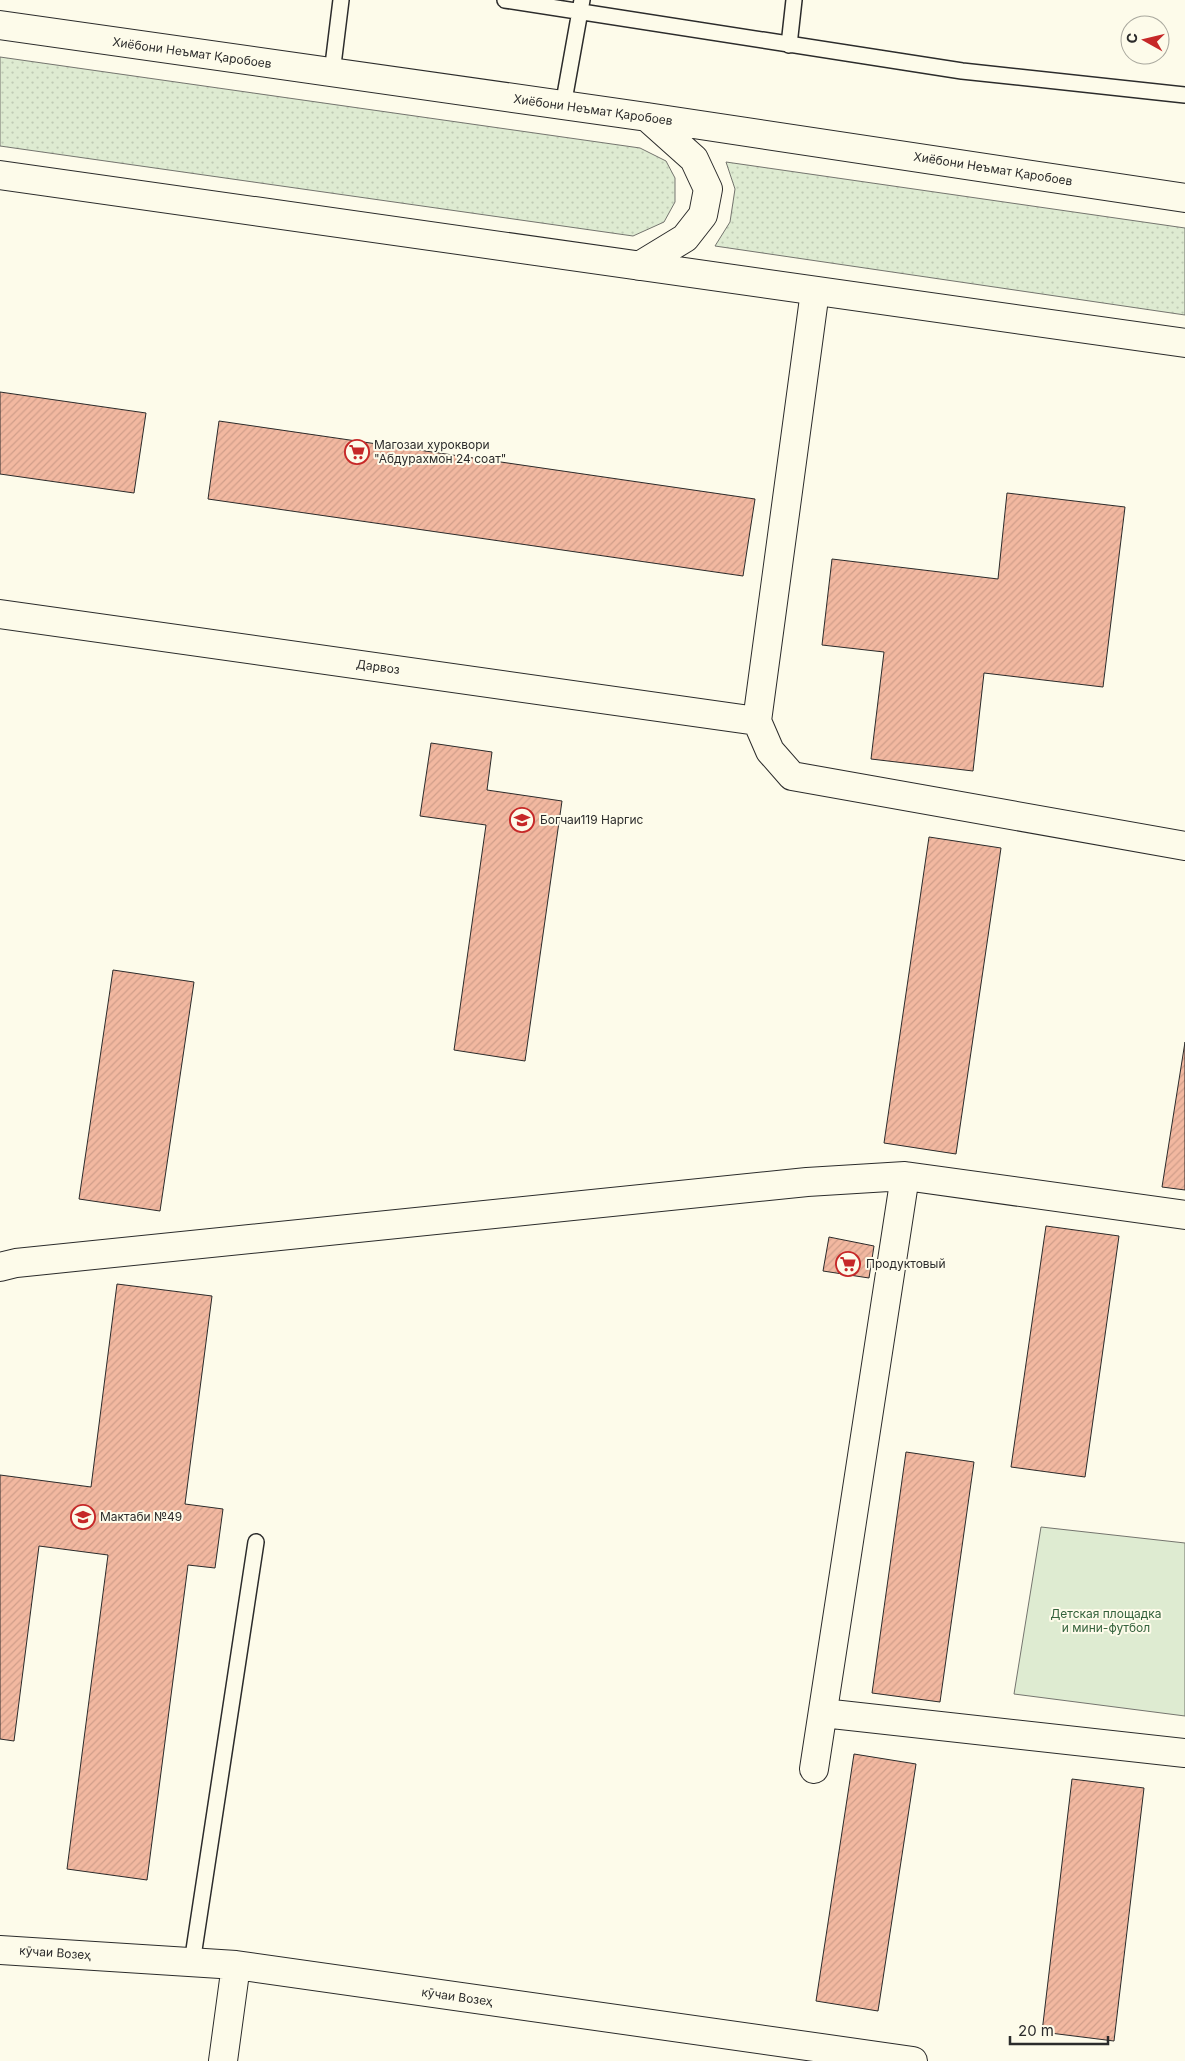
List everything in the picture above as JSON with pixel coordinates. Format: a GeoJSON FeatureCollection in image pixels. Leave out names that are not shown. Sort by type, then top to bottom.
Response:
{"type":"FeatureCollection","features":[{"type":"Feature","properties":{"kind":"main road","name":"Хиёбони Неъмат Қаробоев"},"geometry":{"type":"LineString","coordinates":[[0,25],[647,117],[1185,198]]}},
{"type":"Feature","properties":{"kind":"main road"},"geometry":{"type":"LineString","coordinates":[[639,266],[684,238],[703,215],[708,189],[694,159],[647,117]]}},
{"type":"Feature","properties":{"kind":"main road"},"geometry":{"type":"LineString","coordinates":[[0,175],[1185,343]]}},
{"type":"Feature","properties":{"kind":"main road"},"geometry":{"type":"LineString","coordinates":[[815,291],[757,721],[770,751],[792,776],[1185,846]]}},
{"type":"Feature","properties":{"kind":"main road","name":"Дарвоз"},"geometry":{"type":"LineString","coordinates":[[0,614],[757,721]]}},
{"type":"Feature","properties":{"kind":"main road"},"geometry":{"type":"LineString","coordinates":[[0,1267],[26,1262],[580,1204],[807,1182],[906,1176],[1185,1215]]}},
{"type":"Feature","properties":{"kind":"main road"},"geometry":{"type":"LineString","coordinates":[[814,1769],[906,1176]]}},
{"type":"Feature","properties":{"kind":"main road"},"geometry":{"type":"LineString","coordinates":[[824,1712],[1185,1753]]}},
{"type":"Feature","properties":{"kind":"main road","name":"кӯчаи Возеҳ"},"geometry":{"type":"LineString","coordinates":[[0,1950],[236,1965],[913,2061]]}},
{"type":"Feature","properties":{"kind":"main road"},"geometry":{"type":"LineString","coordinates":[[223,2061],[236,1965]]}},
{"type":"Feature","properties":{"kind":"lane"},"geometry":{"type":"LineString","coordinates":[[332,73],[342,0]]}},
{"type":"Feature","properties":{"kind":"lane"},"geometry":{"type":"LineString","coordinates":[[505,0],[581,6],[789,45],[962,71],[1185,95]]}},
{"type":"Feature","properties":{"kind":"lane"},"geometry":{"type":"LineString","coordinates":[[789,45],[794,0]]}},
{"type":"Feature","properties":{"kind":"lane"},"geometry":{"type":"LineString","coordinates":[[563,106],[581,6]]}},
{"type":"Feature","properties":{"kind":"lane"},"geometry":{"type":"LineString","coordinates":[[192,1962],[256,1542]]}},
{"type":"Feature","properties":{"kind":"green space"},"geometry":{"type":"Polygon","coordinates":[[[0,57],[640,148],[666,161],[675,178],[675,202],[664,222],[633,236],[0,146],[0,57]]]}},
{"type":"Feature","properties":{"kind":"green space"},"geometry":{"type":"Polygon","coordinates":[[[726,162],[1185,228],[1185,315],[715,246],[730,222],[735,189],[726,162]]]}},
{"type":"Feature","properties":{"kind":"green space","name":"Детская площадка и мини-футбол"},"geometry":{"type":"Polygon","coordinates":[[[1041,1527],[1185,1543],[1185,1716],[1014,1694],[1041,1527]]]}},
{"type":"Feature","properties":{"kind":"building"},"geometry":{"type":"Polygon","coordinates":[[[0,392],[146,413],[134,493],[0,474],[0,392]]]}},
{"type":"Feature","properties":{"kind":"building"},"geometry":{"type":"Polygon","coordinates":[[[219,421],[755,499],[743,576],[208,499],[219,421]]]}},
{"type":"Feature","properties":{"kind":"building"},"geometry":{"type":"Polygon","coordinates":[[[1007,493],[1125,507],[1103,687],[984,673],[973,771],[871,759],[884,652],[822,645],[832,559],[998,579],[1007,493]]]}},
{"type":"Feature","properties":{"kind":"building"},"geometry":{"type":"Polygon","coordinates":[[[431,743],[492,752],[487,790],[562,801],[525,1061],[454,1050],[486,825],[420,816],[431,743]]]}},
{"type":"Feature","properties":{"kind":"building"},"geometry":{"type":"Polygon","coordinates":[[[929,837],[1001,848],[956,1154],[884,1143],[929,837]]]}},
{"type":"Feature","properties":{"kind":"building"},"geometry":{"type":"Polygon","coordinates":[[[113,970],[194,982],[160,1211],[79,1199],[113,970]]]}},
{"type":"Feature","properties":{"kind":"building"},"geometry":{"type":"Polygon","coordinates":[[[1185,1042],[1185,1190],[1162,1187],[1185,1042]]]}},
{"type":"Feature","properties":{"kind":"building"},"geometry":{"type":"Polygon","coordinates":[[[1046,1226],[1119,1236],[1085,1477],[1011,1467],[1046,1226]]]}},
{"type":"Feature","properties":{"kind":"building","name":"Продуктовый"},"geometry":{"type":"Polygon","coordinates":[[[829,1237],[874,1246],[869,1278],[823,1271],[829,1237]]]}},
{"type":"Feature","properties":{"kind":"building"},"geometry":{"type":"Polygon","coordinates":[[[117,1284],[212,1296],[185,1504],[223,1509],[215,1568],[188,1565],[147,1880],[67,1869],[108,1555],[39,1546],[14,1741],[0,1739],[0,1475],[91,1487],[117,1284]]]}},
{"type":"Feature","properties":{"kind":"building"},"geometry":{"type":"Polygon","coordinates":[[[906,1452],[974,1462],[940,1702],[872,1693],[906,1452]]]}},
{"type":"Feature","properties":{"kind":"building"},"geometry":{"type":"Polygon","coordinates":[[[854,1754],[916,1764],[878,2011],[816,2001],[854,1754]]]}},
{"type":"Feature","properties":{"kind":"building"},"geometry":{"type":"Polygon","coordinates":[[[1072,1779],[1144,1788],[1114,2041],[1042,2032],[1072,1779]]]}},
{"type":"Feature","properties":{"kind":"place","name":"Магозаи хуроквори \"Абдурахмон 24 соат\""},"geometry":{"type":"Point","coordinates":[357,452]}},
{"type":"Feature","properties":{"kind":"place","name":"Богчаи119 Наргис"},"geometry":{"type":"Point","coordinates":[522,820]}},
{"type":"Feature","properties":{"kind":"place","name":"Продуктовый"},"geometry":{"type":"Point","coordinates":[848,1264]}},
{"type":"Feature","properties":{"kind":"place","name":"Мактаби №49"},"geometry":{"type":"Point","coordinates":[83,1517]}}]}
